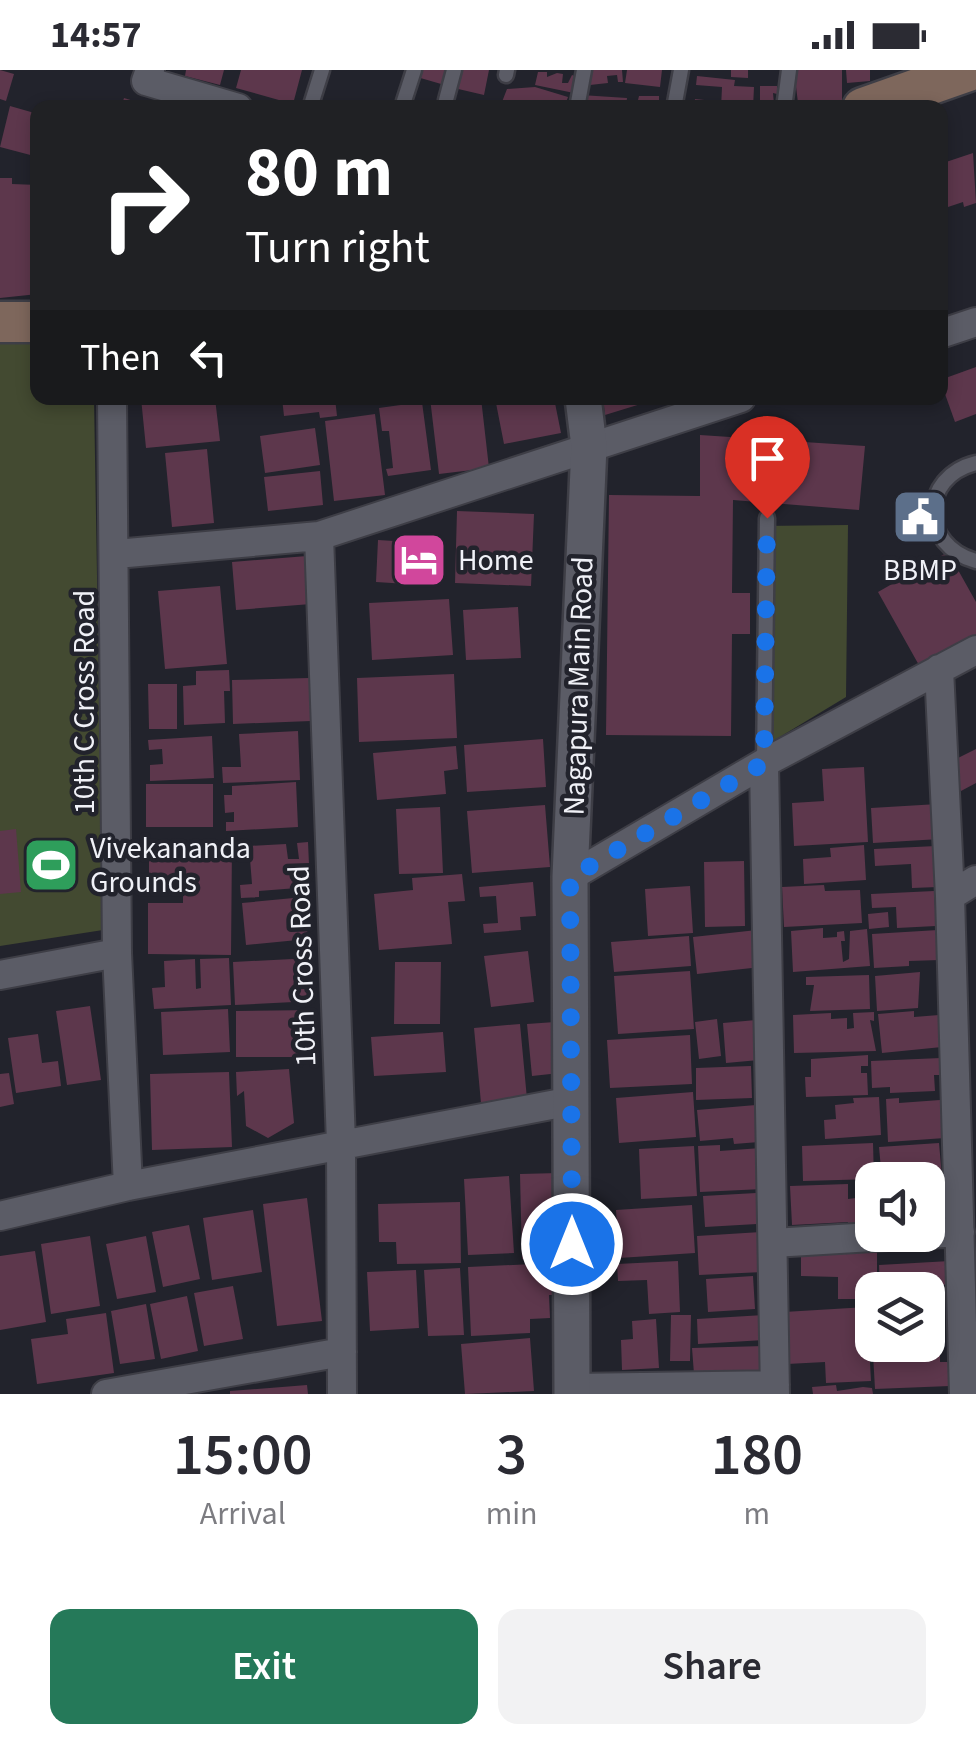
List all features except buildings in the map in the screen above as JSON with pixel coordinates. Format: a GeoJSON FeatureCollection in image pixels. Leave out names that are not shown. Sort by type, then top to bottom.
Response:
{"type":"FeatureCollection","features":[{"type":"Feature","properties":{"kind":"main road"},"geometry":{"type":"LineString","coordinates":[[877,100],[912,79],[971,70]]}},
{"type":"Feature","properties":{"kind":"main road"},"geometry":{"type":"LineString","coordinates":[[0,322],[30,322]]}},
{"type":"Feature","properties":{"kind":"street"},"geometry":{"type":"LineString","coordinates":[[150,70],[146,81],[211,100]]}},
{"type":"Feature","properties":{"kind":"street"},"geometry":{"type":"LineString","coordinates":[[948,331],[976,322]]}},
{"type":"Feature","properties":{"kind":"street","name":"10th C Cross Road"},"geometry":{"type":"LineString","coordinates":[[112,405],[118,953],[128,1186]]}},
{"type":"Feature","properties":{"kind":"street","name":"Nagapura Main Road"},"geometry":{"type":"LineString","coordinates":[[572,1391],[570,878],[589,446],[584,405]]}},
{"type":"Feature","properties":{"kind":"street"},"geometry":{"type":"LineString","coordinates":[[116,554],[319,536],[718,405]]}},
{"type":"Feature","properties":{"kind":"street","name":"10th Cross Road"},"geometry":{"type":"LineString","coordinates":[[319,536],[341,1143],[342,1394]]}},
{"type":"Feature","properties":{"kind":"street"},"geometry":{"type":"LineString","coordinates":[[570,878],[764,763],[976,650]]}},
{"type":"Feature","properties":{"kind":"street"},"geometry":{"type":"LineString","coordinates":[[939,669],[950,896],[966,1101],[960,1232],[970,1311],[964,1394]]}},
{"type":"Feature","properties":{"kind":"street"},"geometry":{"type":"LineString","coordinates":[[572,1391],[775,1390],[764,763]]}},
{"type":"Feature","properties":{"kind":"street"},"geometry":{"type":"LineString","coordinates":[[950,896],[976,880]]}},
{"type":"Feature","properties":{"kind":"street"},"geometry":{"type":"LineString","coordinates":[[0,975],[118,953]]}},
{"type":"Feature","properties":{"kind":"street"},"geometry":{"type":"LineString","coordinates":[[0,1216],[341,1143],[572,1101]]}},
{"type":"Feature","properties":{"kind":"street"},"geometry":{"type":"LineString","coordinates":[[945,1233],[960,1232]]}},
{"type":"Feature","properties":{"kind":"street"},"geometry":{"type":"LineString","coordinates":[[773,1243],[855,1238]]}},
{"type":"Feature","properties":{"kind":"street"},"geometry":{"type":"LineString","coordinates":[[116,1393],[342,1352]]}},
{"type":"Feature","properties":{"kind":"lane"},"geometry":{"type":"LineString","coordinates":[[313,100],[322,70]]}},
{"type":"Feature","properties":{"kind":"lane"},"geometry":{"type":"LineString","coordinates":[[404,100],[414,70]]}},
{"type":"Feature","properties":{"kind":"lane"},"geometry":{"type":"LineString","coordinates":[[446,100],[454,70]]}},
{"type":"Feature","properties":{"kind":"lane"},"geometry":{"type":"LineString","coordinates":[[578,100],[584,70]]}},
{"type":"Feature","properties":{"kind":"lane"},"geometry":{"type":"LineString","coordinates":[[675,100],[681,70]]}},
{"type":"Feature","properties":{"kind":"lane"},"geometry":{"type":"LineString","coordinates":[[785,100],[789,70]]}},
{"type":"Feature","properties":{"kind":"lane"},"geometry":{"type":"LineString","coordinates":[[976,463],[950,474],[934,502],[933,518],[946,546],[959,556],[976,561]]}},
{"type":"Feature","properties":{"kind":"lane"},"geometry":{"type":"LineString","coordinates":[[764,763],[767,518]]}},
{"type":"Feature","properties":{"kind":"green space"},"geometry":{"type":"Polygon","coordinates":[[[0,343],[30,343],[30,405],[94,405],[103,930],[0,946],[0,343]]]}},
{"type":"Feature","properties":{"kind":"green space"},"geometry":{"type":"Polygon","coordinates":[[[848,525],[846,697],[760,749],[761,526],[848,525]]]}},
{"type":"Feature","properties":{"kind":"place","name":"BBMP"},"geometry":{"type":"Point","coordinates":[920,517]}},
{"type":"Feature","properties":{"kind":"place","name":"Home"},"geometry":{"type":"Point","coordinates":[419,560]}},
{"type":"Feature","properties":{"kind":"place","name":"Vivekananda Grounds"},"geometry":{"type":"Point","coordinates":[51,865]}},
{"type":"Feature","properties":{"kind":"route"},"geometry":{"type":"LineString","coordinates":[[572,1244],[570,878],[764,763],[767,518]]}}]}
